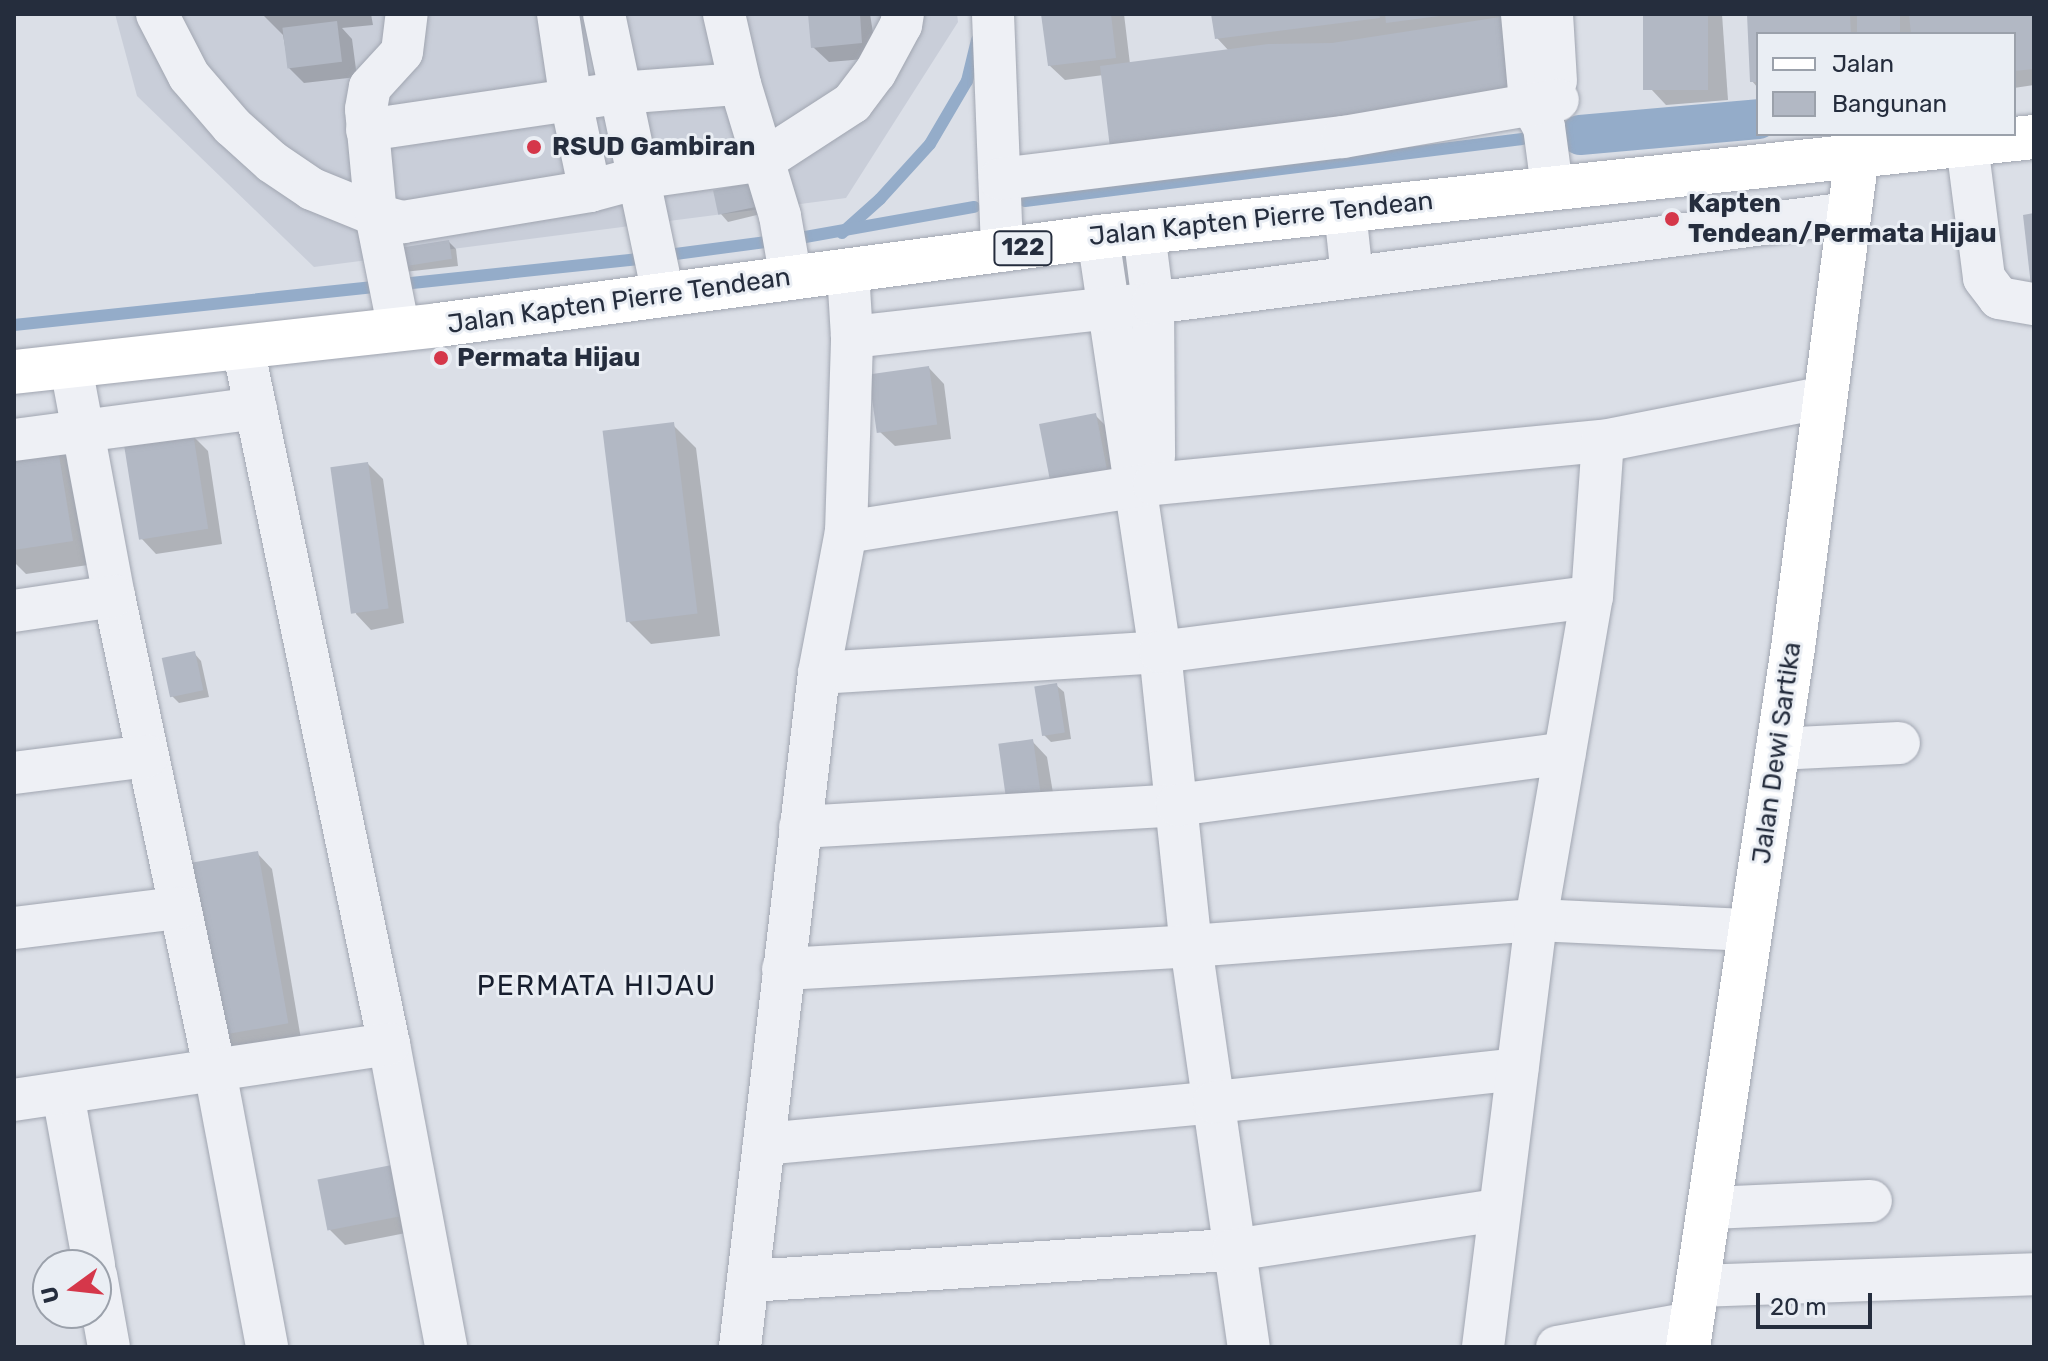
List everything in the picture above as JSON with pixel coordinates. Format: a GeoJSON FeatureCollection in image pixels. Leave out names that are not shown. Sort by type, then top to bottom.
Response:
{"type":"FeatureCollection","features":[{"type":"Feature","properties":{"kind":"main road","name":"Jalan Kapten Pierre Tendean"},"geometry":{"type":"LineString","coordinates":[[14,372],[243,348],[393,298],[656,261],[791,279],[1098,237],[2034,137]]}},
{"type":"Feature","properties":{"kind":"main road","name":"Jalan Dewi Sartika"},"geometry":{"type":"LineString","coordinates":[[1692,1319],[1777,749],[1857,157]]}},
{"type":"Feature","properties":{"kind":"street"},"geometry":{"type":"LineString","coordinates":[[157,14],[189,76],[232,126],[272,162],[312,189],[376,215],[403,222],[590,191],[638,178],[764,160],[852,103],[875,73],[901,25],[903,14]]}},
{"type":"Feature","properties":{"kind":"street"},"geometry":{"type":"LineString","coordinates":[[393,298],[376,215],[366,109],[370,87],[402,52],[407,14]]}},
{"type":"Feature","properties":{"kind":"street"},"geometry":{"type":"LineString","coordinates":[[558,14],[571,101],[590,191]]}},
{"type":"Feature","properties":{"kind":"street"},"geometry":{"type":"LineString","coordinates":[[604,14],[656,261]]}},
{"type":"Feature","properties":{"kind":"street"},"geometry":{"type":"LineString","coordinates":[[724,14],[740,84],[780,216],[791,279]]}},
{"type":"Feature","properties":{"kind":"street"},"geometry":{"type":"LineString","coordinates":[[993,14],[1002,251]]}},
{"type":"Feature","properties":{"kind":"street"},"geometry":{"type":"LineString","coordinates":[[1522,14],[1544,110],[1552,187]]}},
{"type":"Feature","properties":{"kind":"street"},"geometry":{"type":"LineString","coordinates":[[1544,110],[1552,14]]}},
{"type":"Feature","properties":{"kind":"street"},"geometry":{"type":"LineString","coordinates":[[367,130],[619,93],[740,84]]}},
{"type":"Feature","properties":{"kind":"street"},"geometry":{"type":"LineString","coordinates":[[1000,179],[1544,110]]}},
{"type":"Feature","properties":{"kind":"street"},"geometry":{"type":"LineString","coordinates":[[1967,145],[1984,278],[1999,298],[2033,304]]}},
{"type":"Feature","properties":{"kind":"street"},"geometry":{"type":"LineString","coordinates":[[1762,168],[1774,222]]}},
{"type":"Feature","properties":{"kind":"street"},"geometry":{"type":"LineString","coordinates":[[1345,211],[1352,277]]}},
{"type":"Feature","properties":{"kind":"street"},"geometry":{"type":"LineString","coordinates":[[852,337],[1110,305],[1153,303],[1849,213]]}},
{"type":"Feature","properties":{"kind":"street"},"geometry":{"type":"LineString","coordinates":[[1143,496],[1153,303],[1144,233]]}},
{"type":"Feature","properties":{"kind":"street"},"geometry":{"type":"LineString","coordinates":[[1098,237],[1143,496],[1191,946],[1249,1347]]}},
{"type":"Feature","properties":{"kind":"street"},"geometry":{"type":"LineString","coordinates":[[740,1347],[819,673],[846,532],[852,337],[848,271]]}},
{"type":"Feature","properties":{"kind":"street"},"geometry":{"type":"LineString","coordinates":[[243,348],[389,1044],[446,1347]]}},
{"type":"Feature","properties":{"kind":"street"},"geometry":{"type":"LineString","coordinates":[[71,367],[114,596],[215,1071],[267,1347]]}},
{"type":"Feature","properties":{"kind":"street"},"geometry":{"type":"LineString","coordinates":[[846,532],[1603,441],[1825,397]]}},
{"type":"Feature","properties":{"kind":"street"},"geometry":{"type":"LineString","coordinates":[[14,440],[256,408]]}},
{"type":"Feature","properties":{"kind":"street"},"geometry":{"type":"LineString","coordinates":[[1483,1347],[1536,920],[1592,597],[1603,441]]}},
{"type":"Feature","properties":{"kind":"street"},"geometry":{"type":"LineString","coordinates":[[14,611],[114,596]]}},
{"type":"Feature","properties":{"kind":"street"},"geometry":{"type":"LineString","coordinates":[[819,673],[1160,652],[1592,597]]}},
{"type":"Feature","properties":{"kind":"street"},"geometry":{"type":"LineString","coordinates":[[1777,749],[1899,743]]}},
{"type":"Feature","properties":{"kind":"street"},"geometry":{"type":"LineString","coordinates":[[800,827],[1177,805],[1565,753]]}},
{"type":"Feature","properties":{"kind":"street"},"geometry":{"type":"LineString","coordinates":[[14,773],[147,756]]}},
{"type":"Feature","properties":{"kind":"street"},"geometry":{"type":"LineString","coordinates":[[14,928],[178,908]]}},
{"type":"Feature","properties":{"kind":"street"},"geometry":{"type":"LineString","coordinates":[[783,969],[1191,946],[1536,920],[1751,930]]}},
{"type":"Feature","properties":{"kind":"street"},"geometry":{"type":"LineString","coordinates":[[14,1100],[389,1044]]}},
{"type":"Feature","properties":{"kind":"street"},"geometry":{"type":"LineString","coordinates":[[764,1144],[1214,1102],[1517,1069]]}},
{"type":"Feature","properties":{"kind":"street"},"geometry":{"type":"LineString","coordinates":[[63,1094],[91,1249]]}},
{"type":"Feature","properties":{"kind":"street"},"geometry":{"type":"LineString","coordinates":[[1709,1208],[1871,1201]]}},
{"type":"Feature","properties":{"kind":"street"},"geometry":{"type":"LineString","coordinates":[[749,1281],[1233,1250],[1499,1210]]}},
{"type":"Feature","properties":{"kind":"street"},"geometry":{"type":"LineString","coordinates":[[1557,1347],[1692,1319],[2034,1274]]}},
{"type":"Feature","properties":{"kind":"shaded area","name":"RSUD Gambiran"},"geometry":{"type":"Polygon","coordinates":[[[115,14],[957,14],[958,22],[846,198],[314,267],[137,96],[115,14]]]}},
{"type":"Feature","properties":{"kind":"building"},"geometry":{"type":"Polygon","coordinates":[[[808,14],[860,14],[862,43],[811,48],[808,14]]]}},
{"type":"Feature","properties":{"kind":"building"},"geometry":{"type":"Polygon","coordinates":[[[1041,14],[1111,14],[1116,58],[1048,66],[1041,14]]]}},
{"type":"Feature","properties":{"kind":"building"},"geometry":{"type":"Polygon","coordinates":[[[1211,14],[1379,14],[1380,18],[1215,39],[1211,14]]]}},
{"type":"Feature","properties":{"kind":"building"},"geometry":{"type":"Polygon","coordinates":[[[1385,14],[1439,14],[1439,16],[1386,23],[1385,14]]]}},
{"type":"Feature","properties":{"kind":"building"},"geometry":{"type":"Polygon","coordinates":[[[1643,14],[1708,14],[1708,90],[1643,90],[1643,14]]]}},
{"type":"Feature","properties":{"kind":"building"},"geometry":{"type":"Polygon","coordinates":[[[1747,14],[1850,14],[1851,32],[1756,32],[1756,82],[1750,82],[1747,14]]]}},
{"type":"Feature","properties":{"kind":"building"},"geometry":{"type":"Polygon","coordinates":[[[1857,14],[1900,14],[1900,32],[1857,32],[1857,14]]]}},
{"type":"Feature","properties":{"kind":"building"},"geometry":{"type":"Polygon","coordinates":[[[1909,14],[2034,14],[2034,69],[2016,71],[2016,32],[1911,32],[1909,14]]]}},
{"type":"Feature","properties":{"kind":"building"},"geometry":{"type":"Polygon","coordinates":[[[1513,15],[1527,101],[1111,156],[1100,66],[1268,44],[1332,43],[1513,15]]]}},
{"type":"Feature","properties":{"kind":"building"},"geometry":{"type":"Polygon","coordinates":[[[337,21],[342,62],[287,68],[282,28],[337,21]]]}},
{"type":"Feature","properties":{"kind":"building"},"geometry":{"type":"Polygon","coordinates":[[[762,180],[767,204],[718,215],[713,190],[762,180]]]}},
{"type":"Feature","properties":{"kind":"building"},"geometry":{"type":"Polygon","coordinates":[[[2034,213],[2034,295],[2032,295],[2023,215],[2034,213]]]}},
{"type":"Feature","properties":{"kind":"building"},"geometry":{"type":"Polygon","coordinates":[[[449,240],[452,259],[396,268],[393,249],[449,240]]]}},
{"type":"Feature","properties":{"kind":"building"},"geometry":{"type":"Polygon","coordinates":[[[929,366],[937,424],[877,433],[869,374],[929,366]]]}},
{"type":"Feature","properties":{"kind":"building"},"geometry":{"type":"Polygon","coordinates":[[[1096,413],[1107,471],[1050,482],[1039,424],[1096,413]]]}},
{"type":"Feature","properties":{"kind":"building"},"geometry":{"type":"Polygon","coordinates":[[[674,422],[698,614],[626,622],[603,431],[674,422]]]}},
{"type":"Feature","properties":{"kind":"building"},"geometry":{"type":"Polygon","coordinates":[[[193,433],[208,529],[139,540],[124,444],[193,433]]]}},
{"type":"Feature","properties":{"kind":"building"},"geometry":{"type":"Polygon","coordinates":[[[57,443],[73,541],[14,550],[14,450],[57,443]]]}},
{"type":"Feature","properties":{"kind":"building"},"geometry":{"type":"Polygon","coordinates":[[[368,462],[389,609],[351,614],[330,467],[368,462]]]}},
{"type":"Feature","properties":{"kind":"building"},"geometry":{"type":"Polygon","coordinates":[[[195,651],[203,690],[170,697],[162,658],[195,651]]]}},
{"type":"Feature","properties":{"kind":"building"},"geometry":{"type":"Polygon","coordinates":[[[1057,683],[1065,732],[1042,736],[1034,687],[1057,683]]]}},
{"type":"Feature","properties":{"kind":"building"},"geometry":{"type":"Polygon","coordinates":[[[1033,739],[1042,802],[1007,807],[998,744],[1033,739]]]}},
{"type":"Feature","properties":{"kind":"building"},"geometry":{"type":"Polygon","coordinates":[[[258,851],[288,1023],[217,1036],[187,864],[258,851]]]}},
{"type":"Feature","properties":{"kind":"building"},"geometry":{"type":"Polygon","coordinates":[[[397,1164],[407,1215],[327,1231],[317,1179],[397,1164]]]}},
{"type":"Feature","properties":{"kind":"waterway"},"geometry":{"type":"LineString","coordinates":[[842,233],[880,199],[930,144],[967,81],[977,40]]}},
{"type":"Feature","properties":{"kind":"waterway"},"geometry":{"type":"LineString","coordinates":[[1580,135],[1756,119]]}},
{"type":"Feature","properties":{"kind":"waterway"},"geometry":{"type":"LineString","coordinates":[[1025,201],[1522,139]]}},
{"type":"Feature","properties":{"kind":"waterway"},"geometry":{"type":"LineString","coordinates":[[794,239],[974,207]]}},
{"type":"Feature","properties":{"kind":"waterway"},"geometry":{"type":"LineString","coordinates":[[668,255],[773,241]]}},
{"type":"Feature","properties":{"kind":"waterway"},"geometry":{"type":"LineString","coordinates":[[14,325],[648,258]]}},
{"type":"Feature","properties":{"kind":"place","name":"RSUD Gambiran"},"geometry":{"type":"Point","coordinates":[534,147]}},
{"type":"Feature","properties":{"kind":"place","name":"Kapten Tendean/Permata Hijau"},"geometry":{"type":"Point","coordinates":[1672,219]}},
{"type":"Feature","properties":{"kind":"place","name":"Permata Hijau"},"geometry":{"type":"Point","coordinates":[441,358]}},
{"type":"Feature","properties":{"kind":"district","name":"PERMATA HIJAU"},"geometry":{"type":"Point","coordinates":[597,986]}}]}
